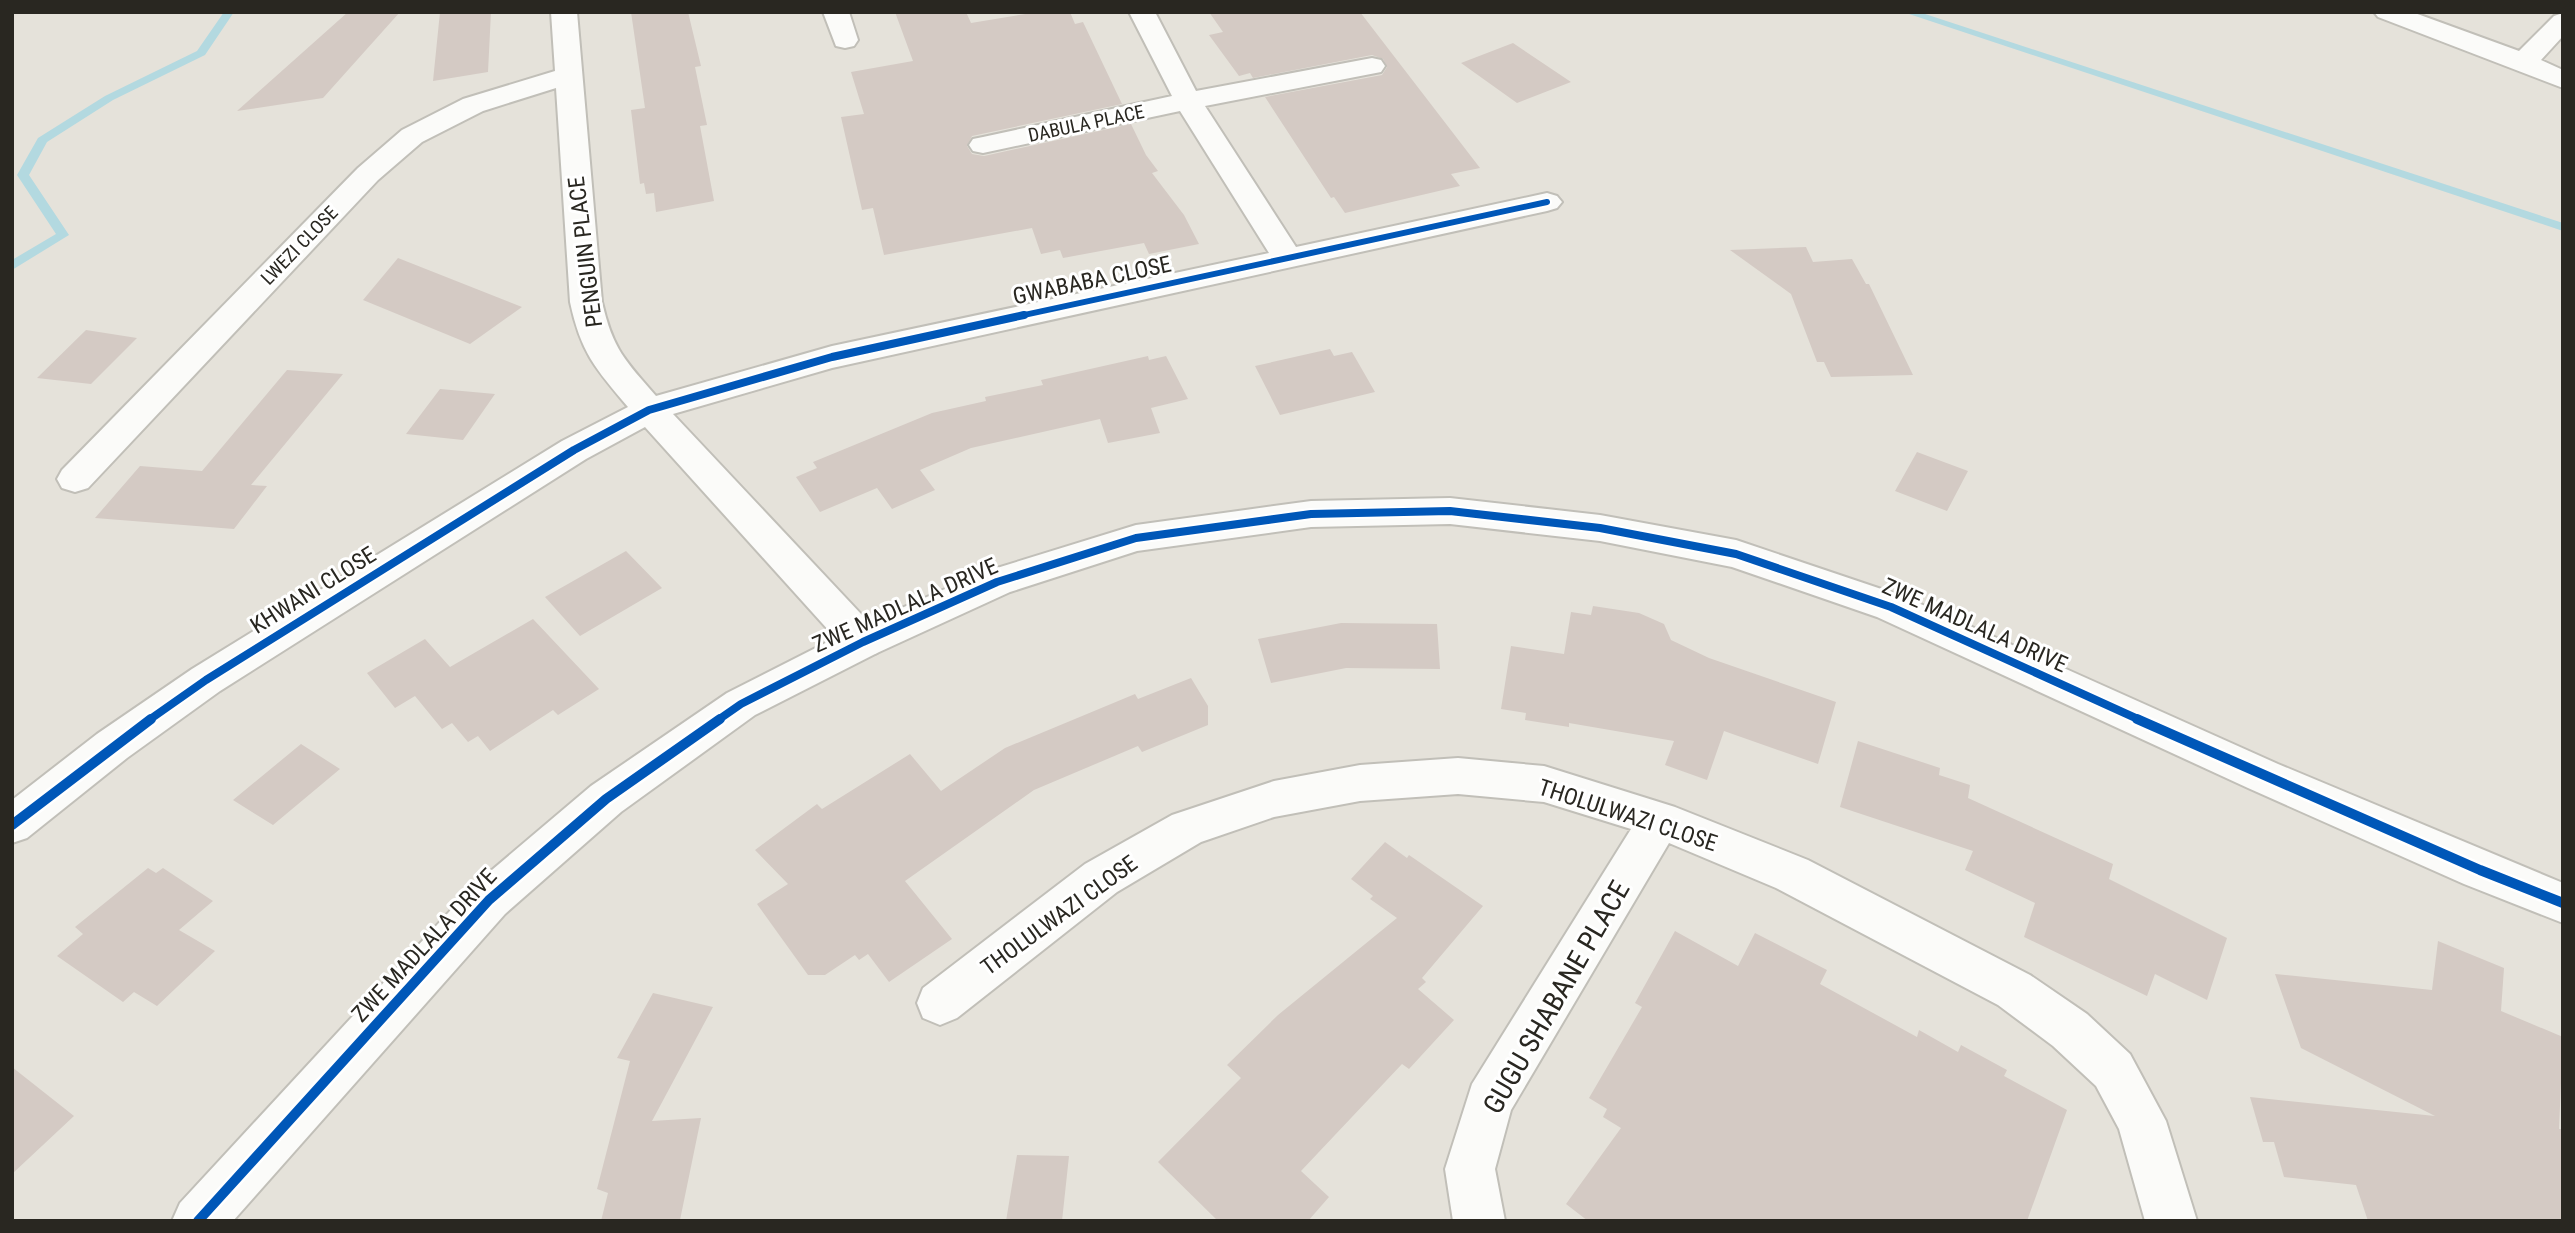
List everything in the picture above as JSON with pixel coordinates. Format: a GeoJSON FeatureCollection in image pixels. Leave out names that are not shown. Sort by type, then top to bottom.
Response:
{"type":"FeatureCollection","features":[{"type":"Feature","properties":{"kind":"street","name":"PENGUIN PLACE"},"geometry":{"type":"LineString","coordinates":[[564,12],[586,302],[593,334],[606,359],[649,410],[863,642]]}},
{"type":"Feature","properties":{"kind":"street"},"geometry":{"type":"LineString","coordinates":[[836,12],[845,40]]}},
{"type":"Feature","properties":{"kind":"street"},"geometry":{"type":"LineString","coordinates":[[1142,12],[1188,101],[1287,257]]}},
{"type":"Feature","properties":{"kind":"street"},"geometry":{"type":"LineString","coordinates":[[2387,12],[2563,79]]}},
{"type":"Feature","properties":{"kind":"street"},"geometry":{"type":"LineString","coordinates":[[2524,62],[2563,21]]}},
{"type":"Feature","properties":{"kind":"street","name":"DABULA PLACE"},"geometry":{"type":"LineString","coordinates":[[983,145],[1188,101],[1372,66]]}},
{"type":"Feature","properties":{"kind":"street","name":"LWEZI CLOSE"},"geometry":{"type":"LineString","coordinates":[[75,480],[368,174],[412,136],[473,105],[568,76]]}},
{"type":"Feature","properties":{"kind":"street","name":"GWABABA CLOSE"},"geometry":{"type":"LineString","coordinates":[[649,410],[832,357],[1547,202]]}},
{"type":"Feature","properties":{"kind":"street","name":"KHWANI CLOSE"},"geometry":{"type":"LineString","coordinates":[[12,825],[111,746],[206,680],[574,450],[649,410]]}},
{"type":"Feature","properties":{"kind":"street","name":"ZWE MADLALA DRIVE"},"geometry":{"type":"LineString","coordinates":[[198,1221],[489,900],[606,799],[741,704],[863,642],[997,582],[1136,538],[1311,514],[1450,511],[1600,528],[1737,554],[1891,607],[2263,776],[2563,903]]}},
{"type":"Feature","properties":{"kind":"street","name":"THOLULWAZI CLOSE"},"geometry":{"type":"LineString","coordinates":[[940,1003],[1101,878],[1187,828],[1274,799],[1360,783],[1458,776],[1544,784],[1660,820],[1792,874],[2014,990],[2070,1030],[2113,1070],[2141,1121],[2171,1221]]}},
{"type":"Feature","properties":{"kind":"street","name":"GUGU SHABANE PLACE"},"geometry":{"type":"LineString","coordinates":[[1479,1221],[1470,1169],[1489,1101],[1660,820]]}},
{"type":"Feature","properties":{"kind":"building"},"geometry":{"type":"Polygon","coordinates":[[[348,12],[400,12],[323,98],[237,111],[348,12]]]}},
{"type":"Feature","properties":{"kind":"building"},"geometry":{"type":"Polygon","coordinates":[[[440,12],[491,12],[488,72],[433,81],[440,12]]]}},
{"type":"Feature","properties":{"kind":"building"},"geometry":{"type":"Polygon","coordinates":[[[631,12],[688,12],[701,66],[695,67],[707,125],[700,126],[714,201],[656,212],[654,193],[646,194],[644,183],[640,184],[631,110],[645,108],[631,12]]]}},
{"type":"Feature","properties":{"kind":"building"},"geometry":{"type":"Polygon","coordinates":[[[895,12],[966,12],[971,23],[1038,12],[1070,12],[1075,24],[1083,22],[1122,104],[972,136],[967,146],[972,154],[984,156],[1131,124],[1146,155],[1158,171],[1152,173],[1184,215],[1199,244],[1149,254],[1144,243],[1063,258],[1060,250],[1041,254],[1032,228],[884,255],[873,208],[862,210],[841,117],[864,114],[851,72],[913,61],[895,12]]]}},
{"type":"Feature","properties":{"kind":"building"},"geometry":{"type":"Polygon","coordinates":[[[1209,12],[1360,12],[1480,168],[1451,174],[1460,186],[1345,213],[1334,197],[1331,198],[1265,97],[1382,75],[1387,67],[1383,59],[1372,55],[1253,78],[1250,73],[1239,76],[1209,35],[1223,32],[1209,12]]]}},
{"type":"Feature","properties":{"kind":"building"},"geometry":{"type":"Polygon","coordinates":[[[1513,43],[1571,82],[1517,103],[1461,63],[1513,43]]]}},
{"type":"Feature","properties":{"kind":"building"},"geometry":{"type":"Polygon","coordinates":[[[1806,247],[1813,262],[1852,259],[1866,284],[1869,284],[1913,375],[1831,377],[1824,362],[1817,362],[1791,294],[1730,250],[1806,247]]]}},
{"type":"Feature","properties":{"kind":"building"},"geometry":{"type":"Polygon","coordinates":[[[398,258],[522,307],[470,344],[363,300],[398,258]]]}},
{"type":"Feature","properties":{"kind":"building"},"geometry":{"type":"Polygon","coordinates":[[[86,330],[137,338],[91,384],[37,378],[86,330]]]}},
{"type":"Feature","properties":{"kind":"building"},"geometry":{"type":"Polygon","coordinates":[[[1330,349],[1334,356],[1352,352],[1375,392],[1280,415],[1255,366],[1330,349]]]}},
{"type":"Feature","properties":{"kind":"building"},"geometry":{"type":"Polygon","coordinates":[[[1148,356],[1149,360],[1166,356],[1188,399],[1151,408],[1160,433],[1108,443],[1100,419],[971,448],[920,470],[935,490],[892,509],[877,488],[820,512],[796,477],[817,468],[813,462],[932,413],[986,401],[985,397],[1043,385],[1041,380],[1148,356]]]}},
{"type":"Feature","properties":{"kind":"building"},"geometry":{"type":"Polygon","coordinates":[[[287,370],[343,374],[251,485],[267,486],[234,529],[95,518],[140,466],[202,471],[287,370]]]}},
{"type":"Feature","properties":{"kind":"building"},"geometry":{"type":"Polygon","coordinates":[[[440,389],[495,394],[463,440],[406,434],[440,389]]]}},
{"type":"Feature","properties":{"kind":"building"},"geometry":{"type":"Polygon","coordinates":[[[1917,452],[1968,471],[1947,511],[1895,491],[1917,452]]]}},
{"type":"Feature","properties":{"kind":"building"},"geometry":{"type":"Polygon","coordinates":[[[626,551],[662,588],[580,636],[545,597],[626,551]]]}},
{"type":"Feature","properties":{"kind":"building"},"geometry":{"type":"Polygon","coordinates":[[[1593,606],[1639,613],[1664,624],[1671,640],[1709,658],[1836,702],[1818,764],[1724,731],[1707,780],[1665,765],[1674,741],[1569,723],[1569,727],[1525,720],[1526,713],[1501,709],[1511,646],[1564,654],[1571,612],[1591,615],[1593,606]]]}},
{"type":"Feature","properties":{"kind":"building"},"geometry":{"type":"Polygon","coordinates":[[[533,619],[599,689],[558,715],[553,710],[490,751],[478,736],[468,742],[452,723],[442,729],[415,696],[395,708],[367,673],[425,639],[450,667],[533,619]]]}},
{"type":"Feature","properties":{"kind":"building"},"geometry":{"type":"Polygon","coordinates":[[[1341,623],[1437,624],[1440,669],[1346,668],[1271,683],[1258,639],[1341,623]]]}},
{"type":"Feature","properties":{"kind":"building"},"geometry":{"type":"Polygon","coordinates":[[[1191,678],[1208,706],[1208,725],[1142,752],[1138,746],[1034,790],[905,881],[952,939],[889,982],[868,954],[859,960],[855,955],[825,975],[808,975],[757,904],[788,884],[755,850],[817,804],[822,809],[910,754],[941,791],[1005,748],[1135,694],[1138,699],[1191,678]]]}},
{"type":"Feature","properties":{"kind":"building"},"geometry":{"type":"Polygon","coordinates":[[[1858,741],[1940,768],[1939,775],[1970,785],[1968,798],[2113,864],[2109,879],[2227,938],[2207,1000],[2155,974],[2147,996],[2024,937],[2035,903],[1965,870],[1973,851],[1840,807],[1858,741]]]}},
{"type":"Feature","properties":{"kind":"building"},"geometry":{"type":"Polygon","coordinates":[[[301,744],[340,769],[273,825],[233,800],[301,744]]]}},
{"type":"Feature","properties":{"kind":"building"},"geometry":{"type":"Polygon","coordinates":[[[1385,842],[1407,858],[1409,855],[1483,906],[1422,978],[1426,982],[1418,989],[1454,1020],[1409,1069],[1402,1064],[1301,1171],[1329,1197],[1308,1221],[1218,1221],[1158,1162],[1241,1078],[1227,1065],[1278,1015],[1397,918],[1370,899],[1373,896],[1351,879],[1385,842]]]}},
{"type":"Feature","properties":{"kind":"building"},"geometry":{"type":"Polygon","coordinates":[[[148,868],[156,873],[163,868],[213,901],[179,930],[215,951],[157,1006],[134,992],[123,1002],[57,956],[83,934],[75,927],[148,868]]]}},
{"type":"Feature","properties":{"kind":"building"},"geometry":{"type":"Polygon","coordinates":[[[1675,931],[1738,966],[1755,933],[1827,970],[1820,984],[1917,1037],[1919,1030],[1958,1052],[1961,1045],[2007,1070],[2004,1076],[2067,1110],[2027,1221],[1588,1221],[1566,1204],[1621,1128],[1603,1117],[1607,1109],[1589,1098],[1642,1007],[1635,1003],[1675,931]]]}},
{"type":"Feature","properties":{"kind":"building"},"geometry":{"type":"Polygon","coordinates":[[[2438,941],[2504,968],[2501,1011],[2563,1037],[2559,1129],[2563,1129],[2563,1221],[2368,1221],[2356,1185],[2284,1177],[2274,1142],[2263,1142],[2250,1097],[2435,1116],[2301,1048],[2275,974],[2432,990],[2438,941]]]}},
{"type":"Feature","properties":{"kind":"building"},"geometry":{"type":"Polygon","coordinates":[[[653,993],[713,1007],[652,1121],[701,1118],[680,1220],[601,1221],[608,1193],[597,1189],[630,1061],[617,1058],[653,993]]]}},
{"type":"Feature","properties":{"kind":"building"},"geometry":{"type":"Polygon","coordinates":[[[12,1067],[74,1116],[12,1174],[12,1067]]]}},
{"type":"Feature","properties":{"kind":"building"},"geometry":{"type":"Polygon","coordinates":[[[1017,1155],[1069,1156],[1062,1221],[1006,1221],[1017,1155]]]}},
{"type":"Feature","properties":{"kind":"waterway"},"geometry":{"type":"LineString","coordinates":[[12,266],[63,235],[23,175],[42,140],[109,98],[201,53],[229,12]]}},
{"type":"Feature","properties":{"kind":"waterway"},"geometry":{"type":"LineString","coordinates":[[1908,12],[2563,227]]}},
{"type":"Feature","properties":{"kind":"cycle path"},"geometry":{"type":"LineString","coordinates":[[12,825],[112,746],[206,680],[574,450],[649,410],[832,357],[1547,202]]}},
{"type":"Feature","properties":{"kind":"cycle path"},"geometry":{"type":"LineString","coordinates":[[198,1221],[489,900],[606,799],[741,704],[863,642],[997,582],[1136,538],[1311,514],[1450,511],[1600,528],[1736,554],[1891,607],[2263,776],[2563,903]]}}]}
